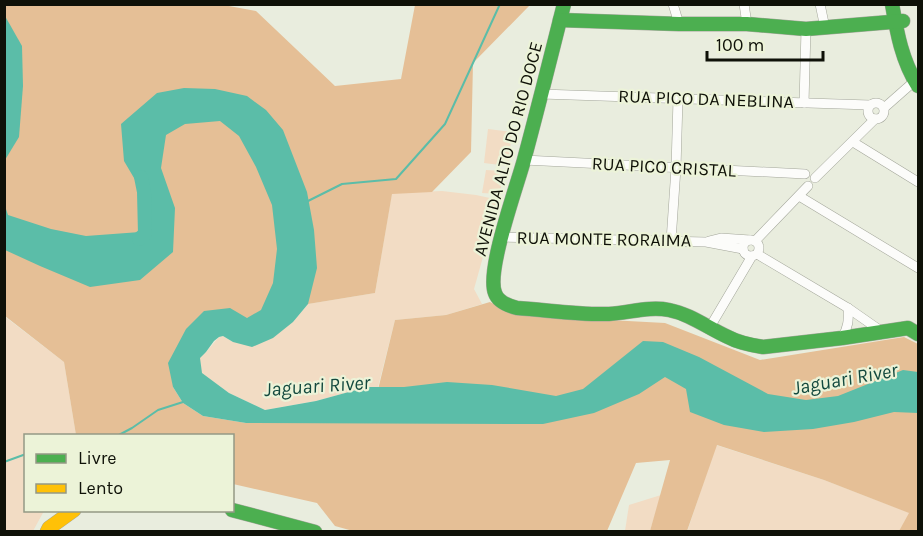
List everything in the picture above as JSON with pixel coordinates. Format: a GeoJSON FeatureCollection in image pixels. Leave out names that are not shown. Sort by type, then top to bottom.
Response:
{"type":"FeatureCollection","features":[{"type":"Feature","properties":{"kind":"street","name":"AVENIDA ALTO DO RIO DOCE"},"geometry":{"type":"LineString","coordinates":[[564,4],[524,160],[501,237],[493,280],[495,293],[499,299],[509,306],[610,314],[650,308],[666,309],[710,327],[742,344],[763,347],[915,328]]}},
{"type":"Feature","properties":{"kind":"street"},"geometry":{"type":"LineString","coordinates":[[673,4],[679,24]]}},
{"type":"Feature","properties":{"kind":"street"},"geometry":{"type":"LineString","coordinates":[[744,4],[747,24]]}},
{"type":"Feature","properties":{"kind":"street"},"geometry":{"type":"LineString","coordinates":[[820,4],[825,28]]}},
{"type":"Feature","properties":{"kind":"street"},"geometry":{"type":"LineString","coordinates":[[892,4],[899,21]]}},
{"type":"Feature","properties":{"kind":"street"},"geometry":{"type":"LineString","coordinates":[[875,119],[870,117],[868,112],[917,79],[906,65],[902,52],[899,21],[901,4]]}},
{"type":"Feature","properties":{"kind":"street"},"geometry":{"type":"LineString","coordinates":[[560,20],[747,24],[806,28],[899,21]]}},
{"type":"Feature","properties":{"kind":"street"},"geometry":{"type":"LineString","coordinates":[[804,103],[806,28]]}},
{"type":"Feature","properties":{"kind":"street","name":"RUA PICO DA NEBLINA"},"geometry":{"type":"LineString","coordinates":[[541,94],[877,105]]}},
{"type":"Feature","properties":{"kind":"street"},"geometry":{"type":"LineString","coordinates":[[671,241],[678,99]]}},
{"type":"Feature","properties":{"kind":"street"},"geometry":{"type":"LineString","coordinates":[[877,105],[882,116],[875,119],[815,178],[814,184],[808,186],[753,240],[744,244],[743,249],[747,255],[754,255],[848,309],[881,332]]}},
{"type":"Feature","properties":{"kind":"street"},"geometry":{"type":"LineString","coordinates":[[853,142],[918,182]]}},
{"type":"Feature","properties":{"kind":"street","name":"RUA PICO CRISTAL"},"geometry":{"type":"LineString","coordinates":[[524,160],[805,174]]}},
{"type":"Feature","properties":{"kind":"street"},"geometry":{"type":"LineString","coordinates":[[808,186],[802,180],[805,174],[811,173],[815,178]]}},
{"type":"Feature","properties":{"kind":"street"},"geometry":{"type":"LineString","coordinates":[[799,196],[918,268]]}},
{"type":"Feature","properties":{"kind":"street","name":"RUA MONTE RORAIMA"},"geometry":{"type":"LineString","coordinates":[[501,237],[706,242],[743,249]]}},
{"type":"Feature","properties":{"kind":"street","name":"RUA MONTE RORAIMA"},"geometry":{"type":"LineString","coordinates":[[706,242],[721,238],[753,240]]}},
{"type":"Feature","properties":{"kind":"street"},"geometry":{"type":"LineString","coordinates":[[710,327],[759,247],[753,240]]}},
{"type":"Feature","properties":{"kind":"street"},"geometry":{"type":"LineString","coordinates":[[842,338],[848,325],[848,309]]}},
{"type":"Feature","properties":{"kind":"street"},"geometry":{"type":"LineString","coordinates":[[234,511],[315,531]]}},
{"type":"Feature","properties":{"kind":"street"},"geometry":{"type":"LineString","coordinates":[[47,531],[69,514]]}},
{"type":"Feature","properties":{"kind":"street"},"geometry":{"type":"LineString","coordinates":[[58,531],[69,514]]}},
{"type":"Feature","properties":{"kind":"shaded area"},"geometry":{"type":"Polygon","coordinates":[[[218,4],[256,11],[335,86],[401,79],[415,5],[530,5],[473,63],[471,152],[432,192],[392,194],[375,293],[308,304],[251,330],[230,309],[173,387],[183,403],[203,416],[246,423],[369,423],[395,320],[446,315],[490,302],[516,315],[665,323],[760,360],[904,337],[918,344],[918,531],[899,531],[909,513],[824,480],[717,445],[687,531],[650,531],[670,460],[636,463],[607,531],[353,531],[335,526],[317,503],[234,484],[234,434],[76,434],[64,362],[5,316],[4,5],[218,4]]]}},
{"type":"Feature","properties":{"kind":"shaded area"},"geometry":{"type":"Polygon","coordinates":[[[488,129],[512,132],[508,166],[484,163],[488,129]]]}},
{"type":"Feature","properties":{"kind":"shaded area"},"geometry":{"type":"Polygon","coordinates":[[[486,170],[503,171],[500,194],[482,193],[486,170]]]}},
{"type":"Feature","properties":{"kind":"shaded area"},"geometry":{"type":"Polygon","coordinates":[[[442,191],[499,200],[474,289],[482,304],[446,315],[395,320],[378,387],[367,387],[316,401],[265,410],[229,393],[201,373],[199,358],[219,337],[223,336],[233,342],[293,322],[308,304],[375,293],[392,193],[442,191]]]}},
{"type":"Feature","properties":{"kind":"shaded area"},"geometry":{"type":"Polygon","coordinates":[[[4,316],[64,362],[76,434],[24,434],[24,512],[43,512],[33,531],[5,531],[4,316]]]}},
{"type":"Feature","properties":{"kind":"shaded area"},"geometry":{"type":"Polygon","coordinates":[[[716,445],[824,480],[910,513],[899,531],[687,532],[716,445]]]}},
{"type":"Feature","properties":{"kind":"shaded area"},"geometry":{"type":"Polygon","coordinates":[[[661,495],[650,531],[625,531],[629,505],[661,495]]]}},
{"type":"Feature","properties":{"kind":"water"},"geometry":{"type":"Polygon","coordinates":[[[5,16],[22,46],[23,86],[19,137],[5,160],[5,16]]]}},
{"type":"Feature","properties":{"kind":"water"},"geometry":{"type":"Polygon","coordinates":[[[184,88],[215,89],[247,96],[266,110],[283,130],[307,192],[314,230],[317,268],[308,304],[293,322],[273,338],[252,347],[233,342],[223,336],[219,337],[200,358],[202,373],[229,393],[265,410],[316,401],[367,387],[404,387],[447,382],[492,385],[556,396],[583,389],[643,341],[663,342],[699,357],[768,394],[806,400],[838,396],[903,370],[918,372],[918,413],[894,412],[813,429],[764,432],[724,425],[690,412],[686,389],[665,377],[639,394],[594,413],[543,424],[246,423],[203,416],[183,403],[173,387],[168,363],[186,329],[204,311],[230,308],[247,318],[261,310],[273,283],[277,249],[272,205],[256,167],[239,136],[220,121],[185,124],[166,135],[161,168],[175,208],[173,252],[140,280],[90,287],[5,250],[5,206],[8,215],[51,229],[86,236],[140,232],[150,215],[147,200],[124,161],[121,124],[157,93],[184,88]]]}},
{"type":"Feature","properties":{"kind":"waterway"},"geometry":{"type":"LineString","coordinates":[[308,201],[342,184],[396,179],[445,124],[500,4]]}},
{"type":"Feature","properties":{"kind":"waterway","name":"Jaguari River"},"geometry":{"type":"LineString","coordinates":[[139,239],[145,234],[144,192],[141,177]]}},
{"type":"Feature","properties":{"kind":"waterway"},"geometry":{"type":"LineString","coordinates":[[121,434],[158,410],[183,402]]}},
{"type":"Feature","properties":{"kind":"waterway"},"geometry":{"type":"LineString","coordinates":[[4,462],[24,455]]}},
{"type":"Feature","properties":{"kind":"traffic: fast"},"geometry":{"type":"LineString","coordinates":[[564,4],[524,160],[498,248],[493,282],[495,293],[501,301],[517,308],[574,313],[609,314],[646,309],[669,310],[692,318],[736,341],[763,347],[908,328],[918,334]]}},
{"type":"Feature","properties":{"kind":"traffic: fast"},"geometry":{"type":"LineString","coordinates":[[892,4],[904,57],[918,86]]}},
{"type":"Feature","properties":{"kind":"traffic: fast"},"geometry":{"type":"LineString","coordinates":[[560,20],[747,24],[806,29],[903,21]]}},
{"type":"Feature","properties":{"kind":"traffic: fast"},"geometry":{"type":"LineString","coordinates":[[234,511],[315,532]]}},
{"type":"Feature","properties":{"kind":"traffic: slow"},"geometry":{"type":"LineString","coordinates":[[47,532],[49,528],[71,512]]}}]}
